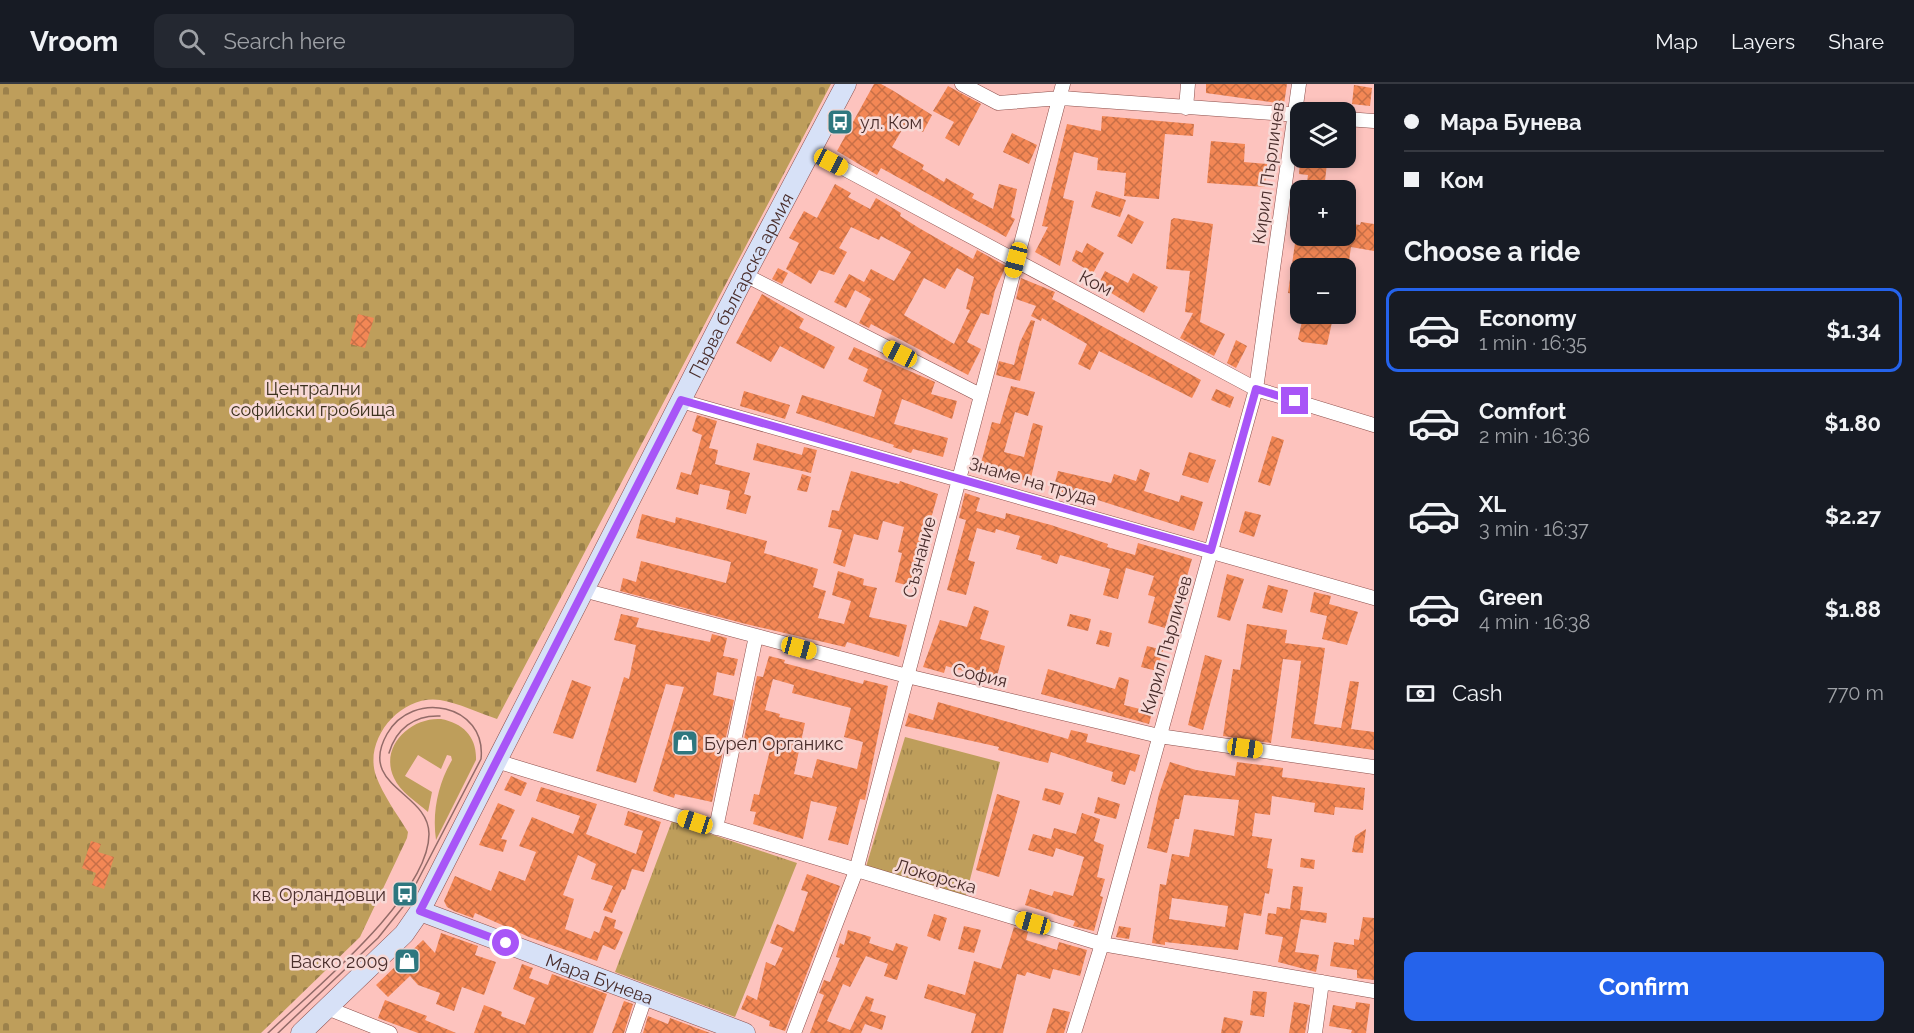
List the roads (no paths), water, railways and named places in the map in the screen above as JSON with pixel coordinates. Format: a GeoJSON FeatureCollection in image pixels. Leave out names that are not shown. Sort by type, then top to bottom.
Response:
{"type":"FeatureCollection","features":[{"type":"Feature","properties":{"kind":"street","name":"Първа българска армия"},"geometry":{"type":"LineString","coordinates":[[301,1033],[404,934],[420,911],[745,275],[846,84]]}},
{"type":"Feature","properties":{"kind":"street"},"geometry":{"type":"LineString","coordinates":[[962,84],[998,103],[1062,91],[1186,108],[1290,115]]}},
{"type":"Feature","properties":{"kind":"street"},"geometry":{"type":"LineString","coordinates":[[1186,108],[1188,84]]}},
{"type":"Feature","properties":{"kind":"street","name":"Кирил Пърличев"},"geometry":{"type":"LineString","coordinates":[[1298,102],[1299,84]]}},
{"type":"Feature","properties":{"kind":"street","name":"Съзнание"},"geometry":{"type":"LineString","coordinates":[[794,1033],[855,871],[1062,91]]}},
{"type":"Feature","properties":{"kind":"street"},"geometry":{"type":"LineString","coordinates":[[1356,120],[1374,121]]}},
{"type":"Feature","properties":{"kind":"street","name":"Ком"},"geometry":{"type":"LineString","coordinates":[[811,151],[1256,389],[1374,425]]}},
{"type":"Feature","properties":{"kind":"street","name":"Кирил Пърличев"},"geometry":{"type":"LineString","coordinates":[[1074,1033],[1102,944],[1256,389],[1290,162]]}},
{"type":"Feature","properties":{"kind":"street"},"geometry":{"type":"LineString","coordinates":[[745,275],[980,395]]}},
{"type":"Feature","properties":{"kind":"street","name":"Знаме на труда"},"geometry":{"type":"LineString","coordinates":[[681,400],[1374,598]]}},
{"type":"Feature","properties":{"kind":"street","name":"София"},"geometry":{"type":"LineString","coordinates":[[583,590],[907,676],[1160,736],[1374,767]]}},
{"type":"Feature","properties":{"kind":"street"},"geometry":{"type":"LineString","coordinates":[[716,828],[756,636]]}},
{"type":"Feature","properties":{"kind":"street","name":"Локорска"},"geometry":{"type":"LineString","coordinates":[[496,760],[855,871],[1102,944],[1374,990]]}},
{"type":"Feature","properties":{"kind":"street","name":"Мара Бунева"},"geometry":{"type":"LineString","coordinates":[[420,911],[745,1033]]}},
{"type":"Feature","properties":{"kind":"street"},"geometry":{"type":"LineString","coordinates":[[1315,1033],[1322,982]]}},
{"type":"Feature","properties":{"kind":"street"},"geometry":{"type":"LineString","coordinates":[[633,1033],[646,995]]}},
{"type":"Feature","properties":{"kind":"street"},"geometry":{"type":"LineString","coordinates":[[327,1008],[390,1033]]}},
{"type":"Feature","properties":{"kind":"tram line"},"geometry":{"type":"LineString","coordinates":[[268,1033],[365,941],[390,913],[410,885],[424,859],[429,834],[426,820],[418,808],[387,778],[381,766],[380,752],[387,734],[398,720],[413,711],[429,708],[446,709],[460,715],[472,726],[480,740],[481,759],[406,903],[378,938],[278,1033]]}},
{"type":"Feature","properties":{"kind":"tram line"},"geometry":{"type":"LineString","coordinates":[[389,753],[396,737],[407,725],[422,718],[440,716]]}},
{"type":"Feature","properties":{"kind":"place","name":"ул. Ком"},"geometry":{"type":"Point","coordinates":[840,122]}},
{"type":"Feature","properties":{"kind":"place","name":"Бурел Органикс"},"geometry":{"type":"Point","coordinates":[685,743]}},
{"type":"Feature","properties":{"kind":"place","name":"кв. Орландовци"},"geometry":{"type":"Point","coordinates":[405,894]}},
{"type":"Feature","properties":{"kind":"place","name":"Васко 2009"},"geometry":{"type":"Point","coordinates":[407,961]}},
{"type":"Feature","properties":{"kind":"park label","name":"Централни софийски гробища"},"geometry":{"type":"Point","coordinates":[313,398]}}]}
